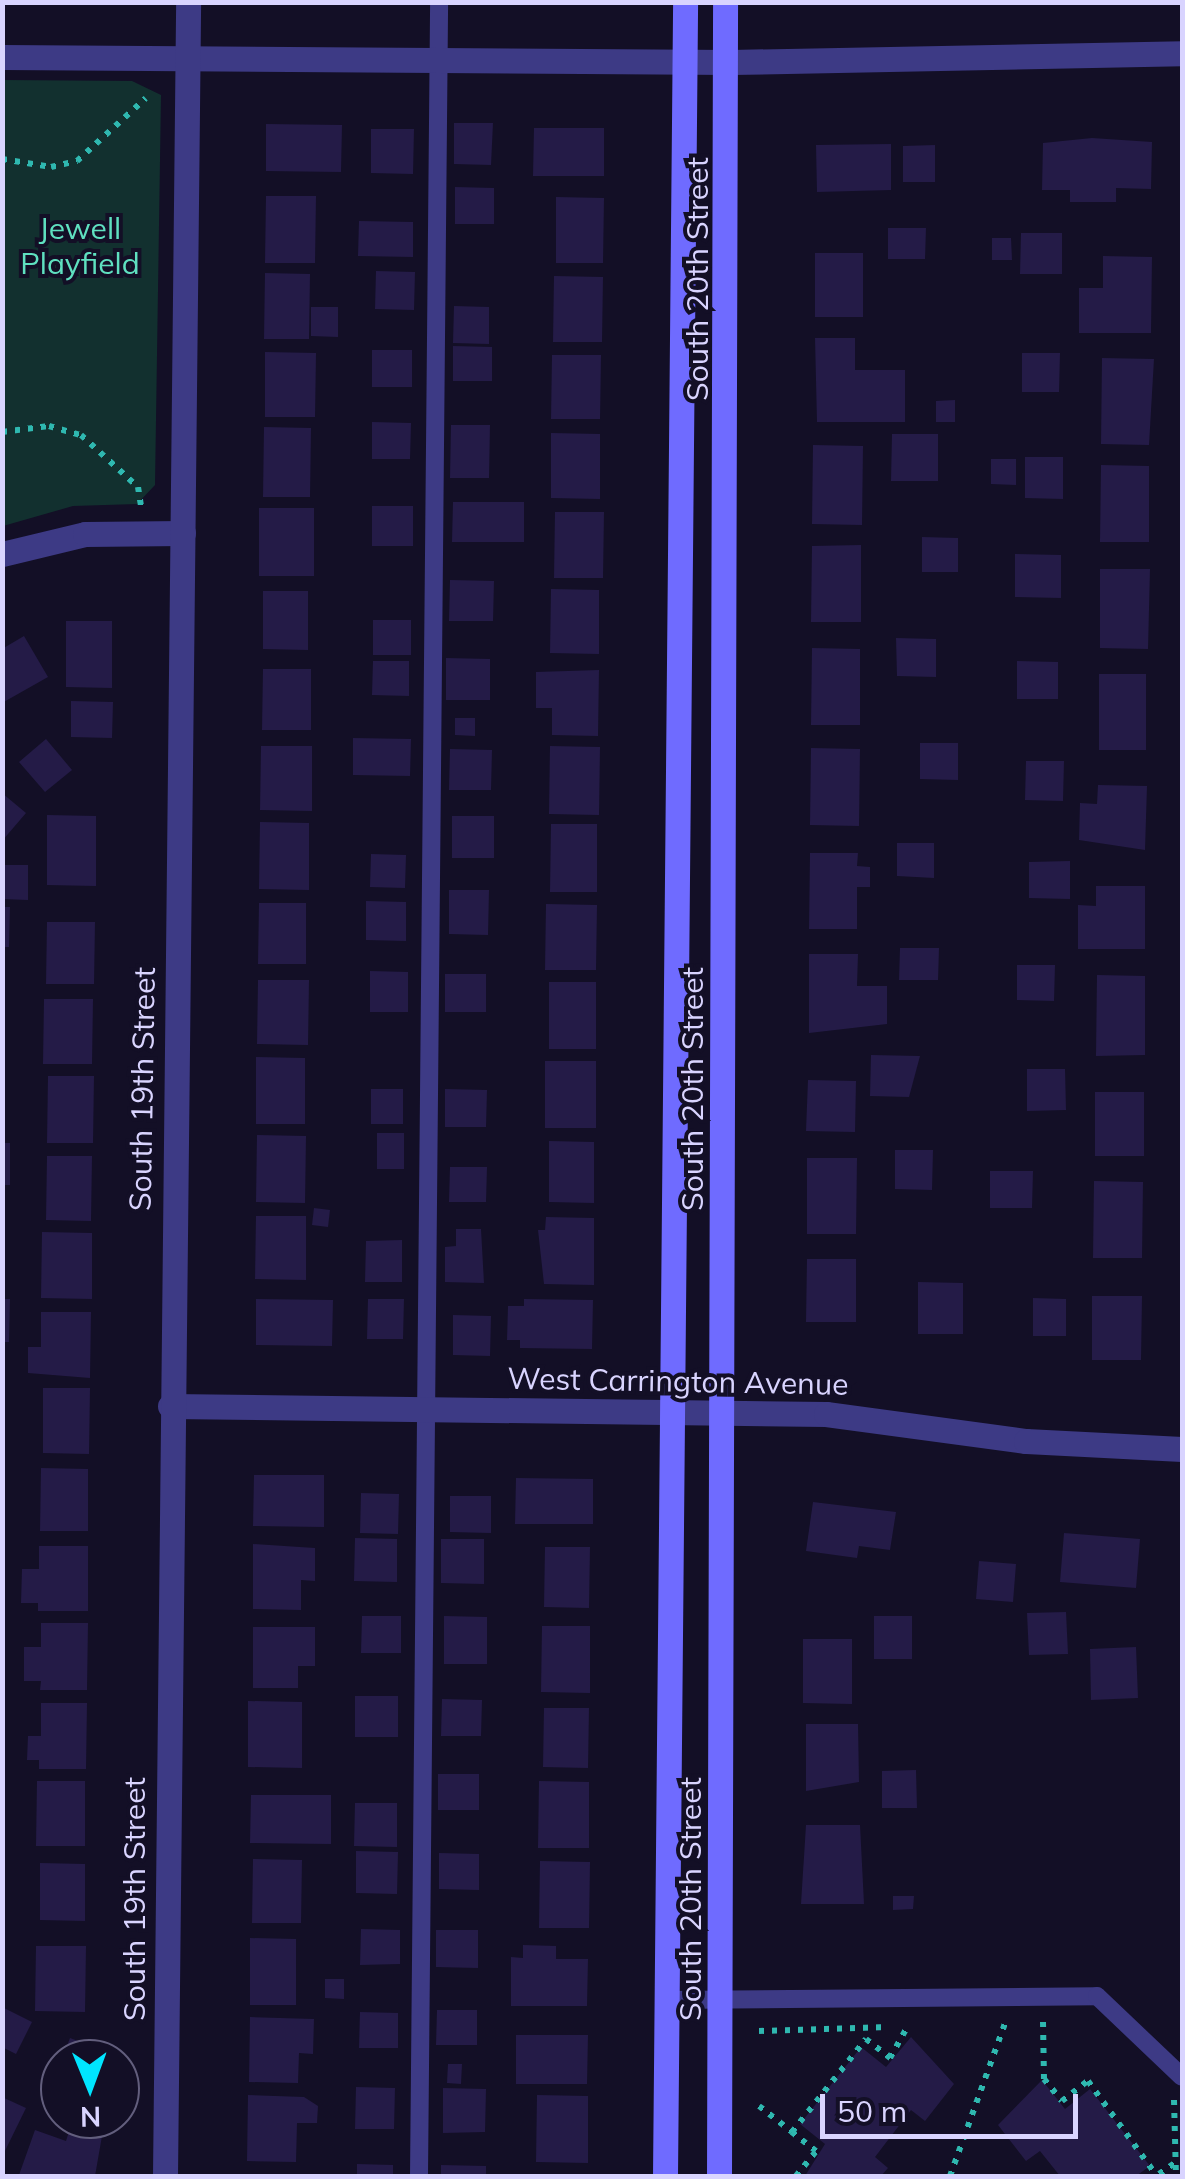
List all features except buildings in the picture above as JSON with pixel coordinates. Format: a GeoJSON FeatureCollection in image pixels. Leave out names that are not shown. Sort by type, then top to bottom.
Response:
{"type":"FeatureCollection","features":[{"type":"Feature","properties":{"kind":"street","name":"South 19th Street"},"geometry":{"type":"LineString","coordinates":[[165,2176],[170,1406],[188,2]]}},
{"type":"Feature","properties":{"kind":"street","name":"South 20th Street"},"geometry":{"type":"LineString","coordinates":[[665,2176],[686,2]]}},
{"type":"Feature","properties":{"kind":"street","name":"South 20th Street"},"geometry":{"type":"LineString","coordinates":[[719,2176],[731,62],[726,2]]}},
{"type":"Feature","properties":{"kind":"street"},"geometry":{"type":"LineString","coordinates":[[2,57],[731,62],[1182,52]]}},
{"type":"Feature","properties":{"kind":"street"},"geometry":{"type":"LineString","coordinates":[[2,554],[85,534],[183,533]]}},
{"type":"Feature","properties":{"kind":"street","name":"West Carrington Avenue"},"geometry":{"type":"LineString","coordinates":[[170,1406],[826,1414],[1026,1441],[1182,1449]]}},
{"type":"Feature","properties":{"kind":"lane"},"geometry":{"type":"LineString","coordinates":[[419,2176],[438,2]]}},
{"type":"Feature","properties":{"kind":"lane"},"geometry":{"type":"LineString","coordinates":[[666,2000],[1097,1996],[1182,2077]]}},
{"type":"Feature","properties":{"kind":"path"},"geometry":{"type":"LineString","coordinates":[[2,159],[51,167],[77,160],[146,98]]}},
{"type":"Feature","properties":{"kind":"path"},"geometry":{"type":"LineString","coordinates":[[2,432],[48,426],[81,435],[138,487],[141,507]]}},
{"type":"Feature","properties":{"kind":"path"},"geometry":{"type":"LineString","coordinates":[[985,2024],[1060,2021]]}},
{"type":"Feature","properties":{"kind":"path"},"geometry":{"type":"LineString","coordinates":[[1043,2022],[1044,2078],[1062,2100],[1088,2081],[1158,2176],[1176,2162]]}},
{"type":"Feature","properties":{"kind":"path"},"geometry":{"type":"LineString","coordinates":[[950,2176],[1005,2023]]}},
{"type":"Feature","properties":{"kind":"path"},"geometry":{"type":"LineString","coordinates":[[866,2039],[890,2058],[907,2026]]}},
{"type":"Feature","properties":{"kind":"path"},"geometry":{"type":"LineString","coordinates":[[759,2032],[926,2026]]}},
{"type":"Feature","properties":{"kind":"path"},"geometry":{"type":"LineString","coordinates":[[792,2132],[866,2039],[866,2028]]}},
{"type":"Feature","properties":{"kind":"path"},"geometry":{"type":"LineString","coordinates":[[1170,2092],[1176,2176]]}},
{"type":"Feature","properties":{"kind":"path"},"geometry":{"type":"LineString","coordinates":[[759,2106],[816,2151],[796,2176]]}},
{"type":"Feature","properties":{"kind":"green space","name":"Jewell Playfield"},"geometry":{"type":"Polygon","coordinates":[[[2,80],[132,81],[161,95],[155,485],[137,504],[73,506],[3,526],[2,80]]]}}]}
